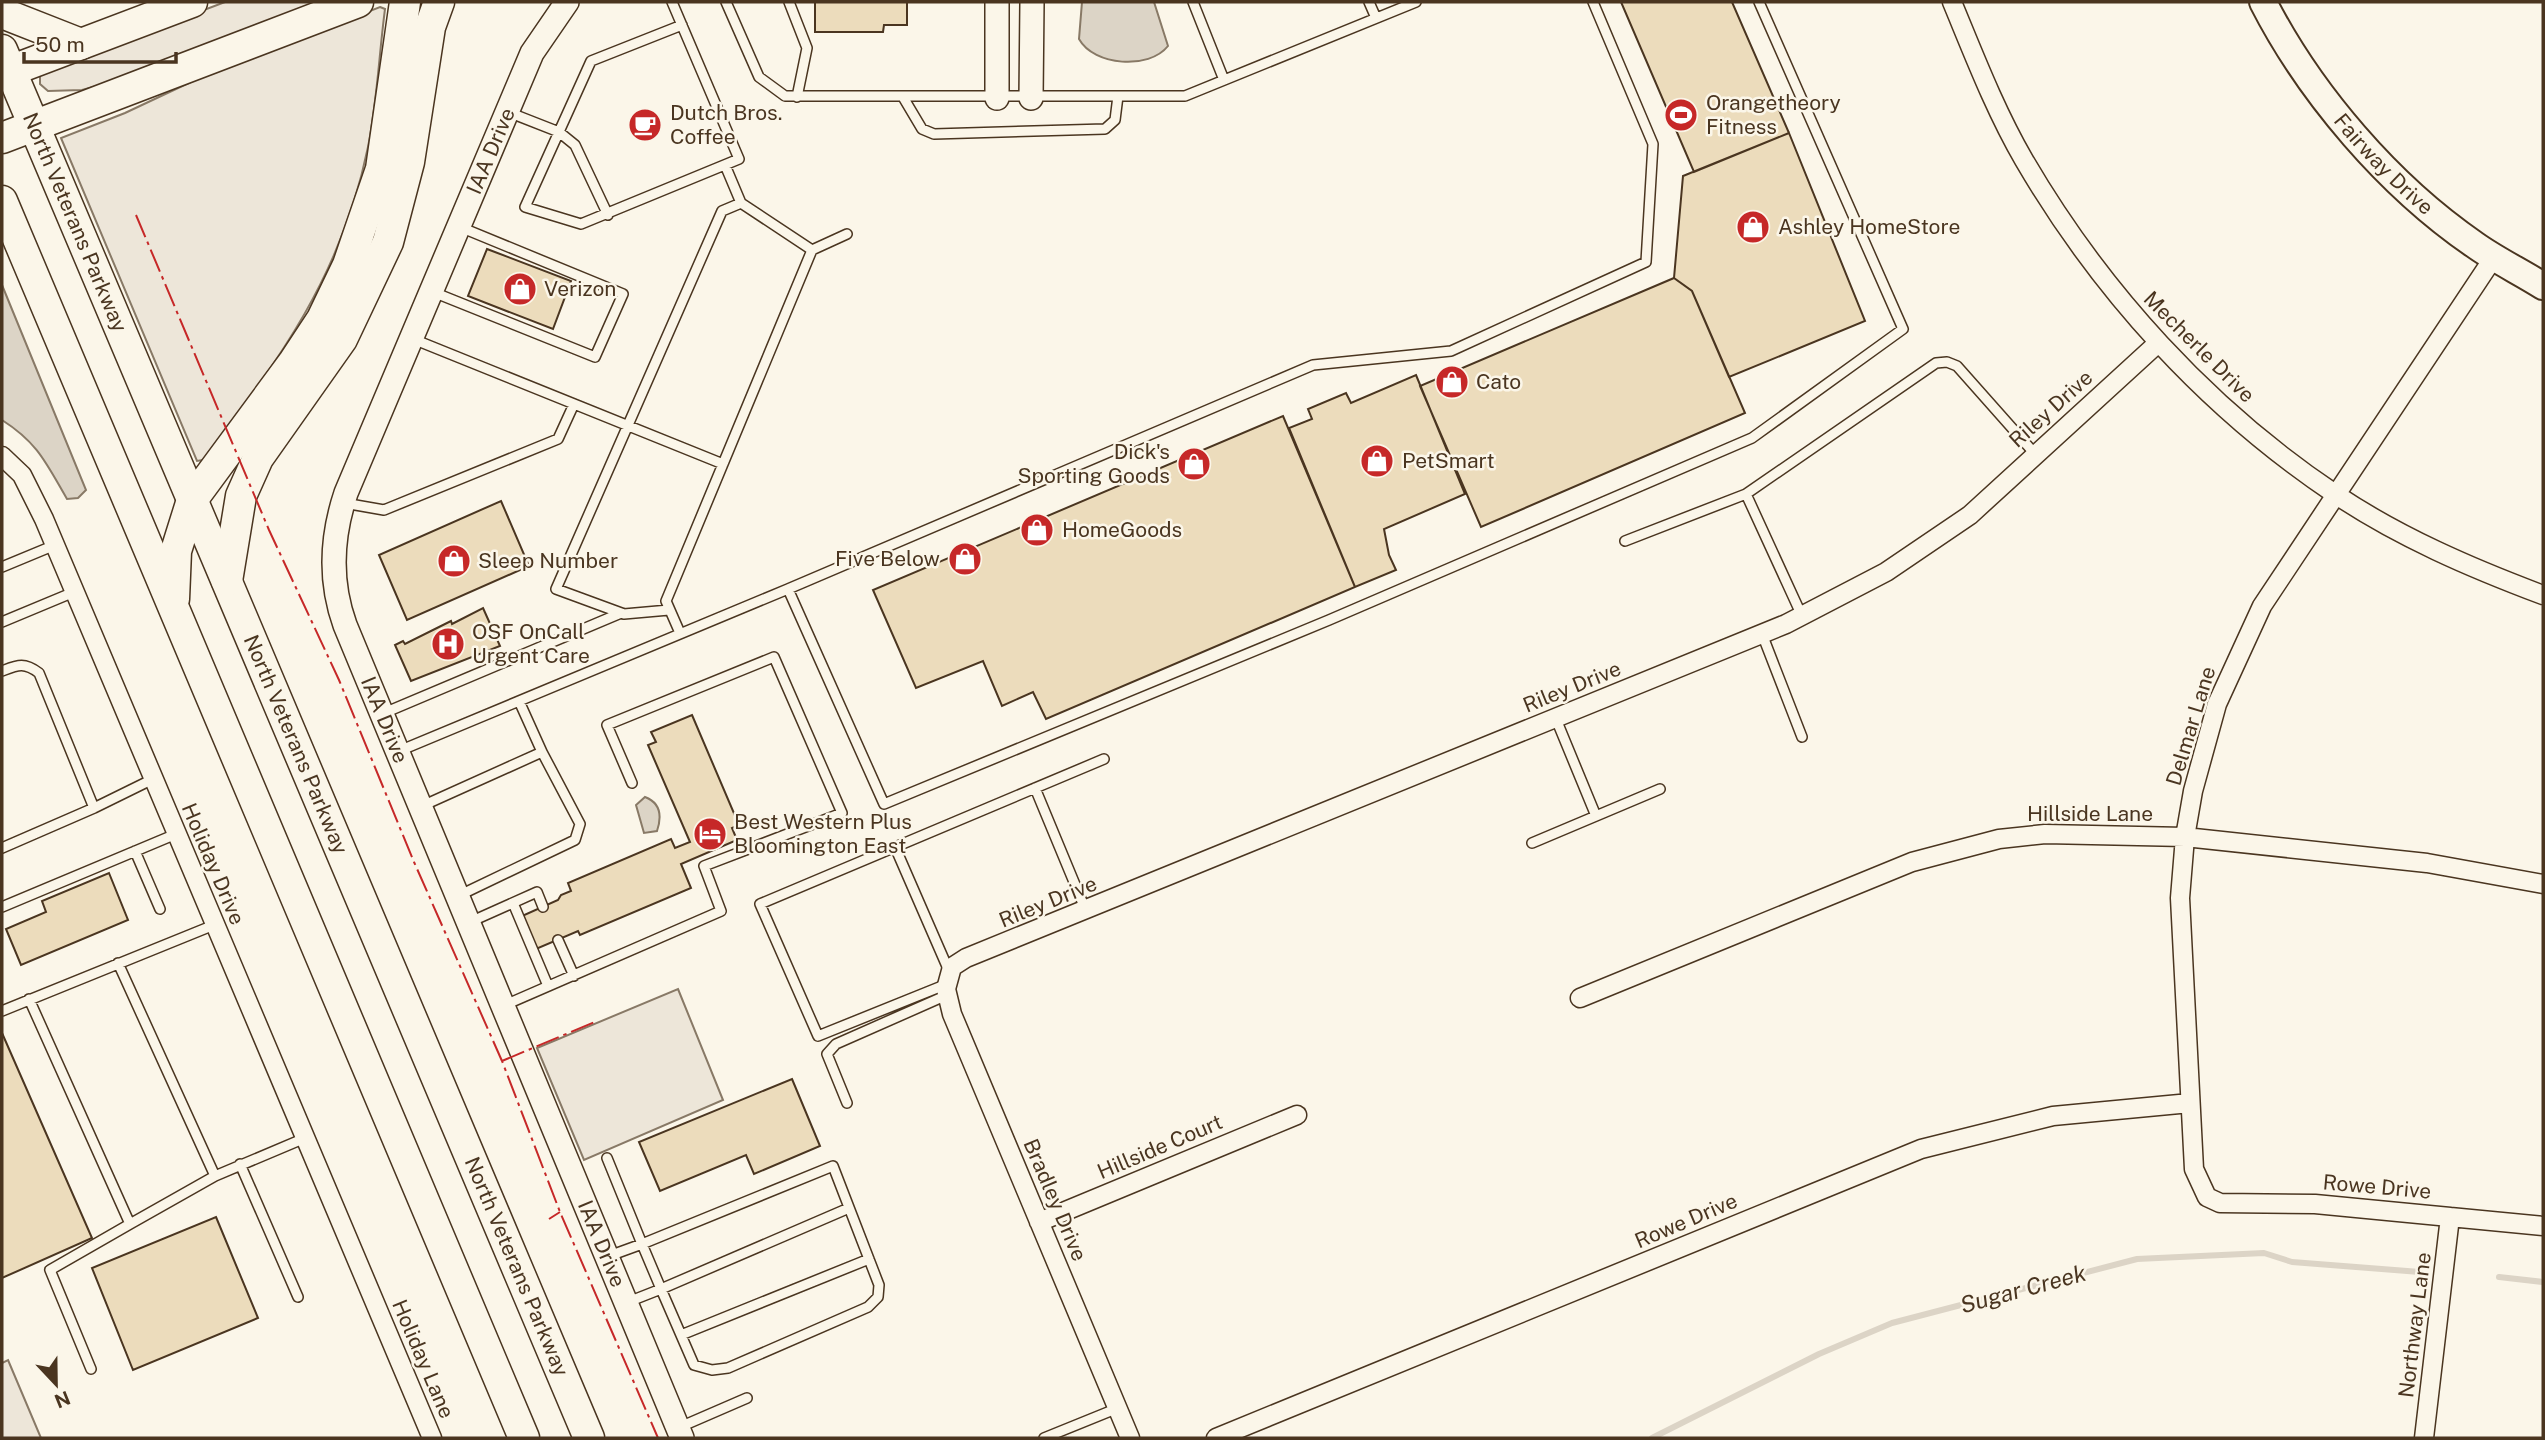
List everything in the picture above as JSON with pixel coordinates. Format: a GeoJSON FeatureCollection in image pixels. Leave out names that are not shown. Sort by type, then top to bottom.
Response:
{"type":"FeatureCollection","features":[{"type":"Feature","properties":{"kind":"main road"},"geometry":{"type":"LineString","coordinates":[[5,65],[80,44],[192,2]]}},
{"type":"Feature","properties":{"kind":"main road"},"geometry":{"type":"LineString","coordinates":[[2,138],[358,2]]}},
{"type":"Feature","properties":{"kind":"main road"},"geometry":{"type":"LineString","coordinates":[[174,610],[176,551],[192,500],[293,363],[322,319],[348,265],[380,169],[405,2]]}},
{"type":"Feature","properties":{"kind":"main road"},"geometry":{"type":"LineString","coordinates":[[227,581],[238,508],[254,467],[342,339],[388,242],[410,162],[430,27],[439,2]]}},
{"type":"Feature","properties":{"kind":"main road","name":"Fairway Drive"},"geometry":{"type":"LineString","coordinates":[[2263,2],[2300,62],[2353,135],[2383,167],[2456,231],[2543,286]]}},
{"type":"Feature","properties":{"kind":"main road"},"geometry":{"type":"LineString","coordinates":[[2,13],[80,44]]}},
{"type":"Feature","properties":{"kind":"main road","name":"North Veterans Parkway"},"geometry":{"type":"LineString","coordinates":[[5,65],[34,127],[589,1438]]}},
{"type":"Feature","properties":{"kind":"main road"},"geometry":{"type":"LineString","coordinates":[[2,201],[8,224],[524,1438]]}},
{"type":"Feature","properties":{"kind":"street","name":"IAA Drive"},"geometry":{"type":"LineString","coordinates":[[567,2],[532,53],[343,503],[333,544],[334,590],[345,625],[680,1433]]}},
{"type":"Feature","properties":{"kind":"street"},"geometry":{"type":"LineString","coordinates":[[998,2],[998,98]]}},
{"type":"Feature","properties":{"kind":"street"},"geometry":{"type":"LineString","coordinates":[[1031,98],[1032,2]]}},
{"type":"Feature","properties":{"kind":"street","name":"Mecherle Drive"},"geometry":{"type":"LineString","coordinates":[[1952,2],[1994,104],[2025,161],[2084,252],[2158,343],[2246,426],[2335,494],[2449,558],[2543,595]]}},
{"type":"Feature","properties":{"kind":"street","name":"Delmar Lane"},"geometry":{"type":"LineString","coordinates":[[2207,1197],[2194,1169],[2181,941],[2185,837],[2193,790],[2217,704],[2262,606],[2494,257]]}},
{"type":"Feature","properties":{"kind":"street","name":"Riley Drive"},"geometry":{"type":"LineString","coordinates":[[947,982],[966,958],[1556,719],[1802,616],[1927,547],[1970,515],[2158,343]]}},
{"type":"Feature","properties":{"kind":"street","name":"Holiday Drive"},"geometry":{"type":"LineString","coordinates":[[2,456],[17,470],[29,487],[55,545],[372,1297]]}},
{"type":"Feature","properties":{"kind":"street","name":"Hillside Lane"},"geometry":{"type":"LineString","coordinates":[[1580,998],[1913,862],[1952,850],[2045,834],[2185,837],[2427,863],[2543,884]]}},
{"type":"Feature","properties":{"kind":"street","name":"Bradley Drive"},"geometry":{"type":"LineString","coordinates":[[947,982],[952,1014],[1130,1438]]}},
{"type":"Feature","properties":{"kind":"street","name":"Rowe Drive"},"geometry":{"type":"LineString","coordinates":[[1216,1438],[1921,1149],[2053,1116],[2190,1103]]}},
{"type":"Feature","properties":{"kind":"street","name":"Hillside Court"},"geometry":{"type":"LineString","coordinates":[[1039,1222],[1297,1115]]}},
{"type":"Feature","properties":{"kind":"street","name":"Rowe Drive"},"geometry":{"type":"LineString","coordinates":[[2207,1197],[2220,1203],[2315,1204],[2543,1226]]}},
{"type":"Feature","properties":{"kind":"street","name":"Northway Lane"},"geometry":{"type":"LineString","coordinates":[[2424,1438],[2450,1217]]}},
{"type":"Feature","properties":{"kind":"street","name":"Holiday Lane"},"geometry":{"type":"LineString","coordinates":[[372,1297],[432,1438]]}},
{"type":"Feature","properties":{"kind":"lane"},"geometry":{"type":"LineString","coordinates":[[672,2],[682,25],[739,159],[581,224],[526,207],[591,61],[682,25]]}},
{"type":"Feature","properties":{"kind":"lane"},"geometry":{"type":"LineString","coordinates":[[726,2],[759,77],[785,96],[998,98],[1185,96],[1416,2]]}},
{"type":"Feature","properties":{"kind":"lane"},"geometry":{"type":"LineString","coordinates":[[789,2],[807,48],[797,97]]}},
{"type":"Feature","properties":{"kind":"lane"},"geometry":{"type":"LineString","coordinates":[[1193,2],[1224,80]]}},
{"type":"Feature","properties":{"kind":"lane"},"geometry":{"type":"LineString","coordinates":[[1369,2],[1376,18]]}},
{"type":"Feature","properties":{"kind":"lane"},"geometry":{"type":"LineString","coordinates":[[398,752],[1313,365],[1451,351],[1647,262],[1653,144],[1593,2]]}},
{"type":"Feature","properties":{"kind":"lane"},"geometry":{"type":"LineString","coordinates":[[788,589],[884,804],[1329,620],[1752,438],[1903,329],[1759,2]]}},
{"type":"Feature","properties":{"kind":"lane"},"geometry":{"type":"LineString","coordinates":[[903,97],[922,129],[934,134],[1105,129],[1115,120],[1118,96]]}},
{"type":"Feature","properties":{"kind":"lane"},"geometry":{"type":"LineString","coordinates":[[507,112],[559,132],[575,145],[608,215]]}},
{"type":"Feature","properties":{"kind":"lane"},"geometry":{"type":"LineString","coordinates":[[725,165],[741,203],[812,250]]}},
{"type":"Feature","properties":{"kind":"lane"},"geometry":{"type":"LineString","coordinates":[[621,612],[556,589],[722,211],[741,203]]}},
{"type":"Feature","properties":{"kind":"lane"},"geometry":{"type":"LineString","coordinates":[[432,291],[594,358],[623,294],[459,227]]}},
{"type":"Feature","properties":{"kind":"lane"},"geometry":{"type":"LineString","coordinates":[[680,634],[666,601],[812,250],[847,234]]}},
{"type":"Feature","properties":{"kind":"lane"},"geometry":{"type":"LineString","coordinates":[[412,338],[723,464]]}},
{"type":"Feature","properties":{"kind":"lane"},"geometry":{"type":"LineString","coordinates":[[1625,541],[1746,494],[1936,363],[1947,362],[1957,366],[2035,454]]}},
{"type":"Feature","properties":{"kind":"lane"},"geometry":{"type":"LineString","coordinates":[[343,503],[384,510],[558,439],[574,404]]}},
{"type":"Feature","properties":{"kind":"lane"},"geometry":{"type":"LineString","coordinates":[[1746,494],[1802,616]]}},
{"type":"Feature","properties":{"kind":"lane"},"geometry":{"type":"LineString","coordinates":[[2,567],[55,545]]}},
{"type":"Feature","properties":{"kind":"lane"},"geometry":{"type":"LineString","coordinates":[[2,622],[74,592]]}},
{"type":"Feature","properties":{"kind":"lane"},"geometry":{"type":"LineString","coordinates":[[382,714],[621,612],[670,610]]}},
{"type":"Feature","properties":{"kind":"lane"},"geometry":{"type":"LineString","coordinates":[[1762,634],[1802,737]]}},
{"type":"Feature","properties":{"kind":"lane"},"geometry":{"type":"LineString","coordinates":[[503,1005],[721,911],[704,866],[842,813],[774,657],[607,725],[632,783]]}},
{"type":"Feature","properties":{"kind":"lane"},"geometry":{"type":"LineString","coordinates":[[2,671],[19,664],[28,665],[38,673],[94,808]]}},
{"type":"Feature","properties":{"kind":"lane"},"geometry":{"type":"LineString","coordinates":[[457,896],[575,840],[579,835],[580,824],[519,701]]}},
{"type":"Feature","properties":{"kind":"lane"},"geometry":{"type":"LineString","coordinates":[[1556,719],[1596,816]]}},
{"type":"Feature","properties":{"kind":"lane"},"geometry":{"type":"LineString","coordinates":[[421,807],[542,752]]}},
{"type":"Feature","properties":{"kind":"lane"},"geometry":{"type":"LineString","coordinates":[[947,982],[818,1036],[760,904],[1104,759]]}},
{"type":"Feature","properties":{"kind":"lane"},"geometry":{"type":"LineString","coordinates":[[2,848],[153,779]]}},
{"type":"Feature","properties":{"kind":"lane"},"geometry":{"type":"LineString","coordinates":[[1035,788],[1086,911]]}},
{"type":"Feature","properties":{"kind":"lane"},"geometry":{"type":"LineString","coordinates":[[1532,843],[1660,789]]}},
{"type":"Feature","properties":{"kind":"lane"},"geometry":{"type":"LineString","coordinates":[[2,907],[176,834]]}},
{"type":"Feature","properties":{"kind":"lane"},"geometry":{"type":"LineString","coordinates":[[895,847],[947,982]]}},
{"type":"Feature","properties":{"kind":"lane"},"geometry":{"type":"LineString","coordinates":[[135,851],[160,909]]}},
{"type":"Feature","properties":{"kind":"lane"},"geometry":{"type":"LineString","coordinates":[[468,922],[537,892],[543,907]]}},
{"type":"Feature","properties":{"kind":"lane"},"geometry":{"type":"LineString","coordinates":[[513,903],[548,986]]}},
{"type":"Feature","properties":{"kind":"lane"},"geometry":{"type":"LineString","coordinates":[[2,1011],[215,925]]}},
{"type":"Feature","properties":{"kind":"lane"},"geometry":{"type":"LineString","coordinates":[[558,940],[574,976]]}},
{"type":"Feature","properties":{"kind":"lane"},"geometry":{"type":"LineString","coordinates":[[118,963],[215,1176]]}},
{"type":"Feature","properties":{"kind":"lane"},"geometry":{"type":"LineString","coordinates":[[848,1103],[827,1054],[836,1044],[947,982]]}},
{"type":"Feature","properties":{"kind":"lane"},"geometry":{"type":"LineString","coordinates":[[29,999],[130,1224]]}},
{"type":"Feature","properties":{"kind":"lane"},"geometry":{"type":"LineString","coordinates":[[91,1369],[50,1270],[215,1176],[304,1138]]}},
{"type":"Feature","properties":{"kind":"lane"},"geometry":{"type":"LineString","coordinates":[[607,1158],[642,1244],[694,1365],[712,1370],[729,1367],[868,1307],[878,1297],[879,1285],[833,1166],[642,1244],[607,1257]]}},
{"type":"Feature","properties":{"kind":"lane"},"geometry":{"type":"LineString","coordinates":[[240,1164],[298,1297]]}},
{"type":"Feature","properties":{"kind":"lane"},"geometry":{"type":"LineString","coordinates":[[626,1303],[849,1208]]}},
{"type":"Feature","properties":{"kind":"lane"},"geometry":{"type":"LineString","coordinates":[[681,1335],[869,1259]]}},
{"type":"Feature","properties":{"kind":"lane"},"geometry":{"type":"LineString","coordinates":[[680,1433],[747,1398]]}},
{"type":"Feature","properties":{"kind":"lane"},"geometry":{"type":"LineString","coordinates":[[1044,1438],[1118,1408]]}},
{"type":"Feature","properties":{"kind":"shaded area"},"geometry":{"type":"Polygon","coordinates":[[[225,2],[322,2],[112,82],[82,90],[48,91],[40,84],[40,74],[48,69],[225,2]]]}},
{"type":"Feature","properties":{"kind":"shaded area"},"geometry":{"type":"Polygon","coordinates":[[[1082,2],[1154,2],[1168,46],[1148,59],[1135,61],[1122,62],[1097,55],[1079,39],[1082,2]]]}},
{"type":"Feature","properties":{"kind":"shaded area"},"geometry":{"type":"Polygon","coordinates":[[[380,7],[385,9],[371,130],[357,193],[342,236],[305,314],[282,350],[203,460],[197,461],[61,138],[125,113],[210,73],[380,7]]]}},
{"type":"Feature","properties":{"kind":"shaded area"},"geometry":{"type":"Polygon","coordinates":[[[2,285],[86,490],[78,498],[67,499],[33,446],[2,420],[2,285]]]}},
{"type":"Feature","properties":{"kind":"shaded area"},"geometry":{"type":"Polygon","coordinates":[[[645,797],[657,806],[659,811],[657,831],[644,833],[636,805],[645,797]]]}},
{"type":"Feature","properties":{"kind":"shaded area"},"geometry":{"type":"Polygon","coordinates":[[[678,989],[723,1100],[584,1160],[537,1048],[678,989]]]}},
{"type":"Feature","properties":{"kind":"shaded area"},"geometry":{"type":"Polygon","coordinates":[[[8,1360],[41,1438],[2,1438],[2,1363],[8,1360]]]}},
{"type":"Feature","properties":{"kind":"building"},"geometry":{"type":"Polygon","coordinates":[[[815,2],[907,2],[907,25],[884,25],[883,32],[815,32],[815,2]]]}},
{"type":"Feature","properties":{"kind":"building"},"geometry":{"type":"Polygon","coordinates":[[[1621,2],[1732,2],[1789,133],[1694,172],[1621,2]]]}},
{"type":"Feature","properties":{"kind":"building","name":"Ashley HomeStore"},"geometry":{"type":"Polygon","coordinates":[[[1789,133],[1865,321],[1729,377],[1692,291],[1674,278],[1683,176],[1789,133]]]}},
{"type":"Feature","properties":{"kind":"building","name":"Verizon"},"geometry":{"type":"Polygon","coordinates":[[[487,249],[571,281],[553,329],[468,296],[487,249]]]}},
{"type":"Feature","properties":{"kind":"building"},"geometry":{"type":"Polygon","coordinates":[[[1674,278],[1692,291],[1745,413],[1481,527],[1420,386],[1674,278]]]}},
{"type":"Feature","properties":{"kind":"building","name":"PetSmart"},"geometry":{"type":"Polygon","coordinates":[[[1416,375],[1465,494],[1384,529],[1389,555],[1396,570],[1355,587],[1289,428],[1312,419],[1308,409],[1346,393],[1351,403],[1416,375]]]}},
{"type":"Feature","properties":{"kind":"building"},"geometry":{"type":"Polygon","coordinates":[[[1283,416],[1355,587],[1046,719],[1033,692],[1002,706],[983,661],[916,688],[873,590],[1283,416]]]}},
{"type":"Feature","properties":{"kind":"building","name":"Sleep Number"},"geometry":{"type":"Polygon","coordinates":[[[501,501],[529,566],[407,620],[379,555],[501,501]]]}},
{"type":"Feature","properties":{"kind":"building","name":"OSF OnCall Urgent Care"},"geometry":{"type":"Polygon","coordinates":[[[483,608],[500,646],[411,681],[395,645],[403,641],[405,644],[483,608]]]}},
{"type":"Feature","properties":{"kind":"building","name":"Best Western Plus Bloomington East"},"geometry":{"type":"Polygon","coordinates":[[[692,715],[739,825],[732,828],[737,840],[681,864],[691,888],[580,935],[578,931],[536,949],[522,916],[558,900],[561,895],[571,891],[568,883],[671,839],[675,848],[690,842],[648,745],[656,742],[651,732],[692,715]]]}},
{"type":"Feature","properties":{"kind":"building"},"geometry":{"type":"Polygon","coordinates":[[[109,873],[128,920],[21,965],[6,929],[46,912],[42,901],[109,873]]]}},
{"type":"Feature","properties":{"kind":"building"},"geometry":{"type":"Polygon","coordinates":[[[2,1033],[92,1238],[2,1278],[2,1033]]]}},
{"type":"Feature","properties":{"kind":"building"},"geometry":{"type":"Polygon","coordinates":[[[792,1079],[820,1146],[754,1174],[746,1155],[660,1191],[639,1142],[792,1079]]]}},
{"type":"Feature","properties":{"kind":"building"},"geometry":{"type":"Polygon","coordinates":[[[216,1217],[258,1318],[133,1370],[92,1268],[216,1217]]]}},
{"type":"Feature","properties":{"kind":"waterway","name":"Sugar Creek"},"geometry":{"type":"LineString","coordinates":[[1652,1438],[1819,1354],[1892,1323],[2137,1259],[2264,1253],[2292,1262],[2420,1272]]}},
{"type":"Feature","properties":{"kind":"waterway","name":"Sugar Creek"},"geometry":{"type":"LineString","coordinates":[[2499,1277],[2543,1282]]}},
{"type":"Feature","properties":{"kind":"power"},"geometry":{"type":"LineString","coordinates":[[136,215],[269,530],[339,680],[414,862],[502,1061],[560,1212],[658,1438]]}},
{"type":"Feature","properties":{"kind":"power"},"geometry":{"type":"LineString","coordinates":[[502,1061],[597,1021]]}},
{"type":"Feature","properties":{"kind":"power"},"geometry":{"type":"LineString","coordinates":[[549,1219],[560,1212]]}},
{"type":"Feature","properties":{"kind":"place","name":"Orangetheory Fitness"},"geometry":{"type":"Point","coordinates":[1681,115]}},
{"type":"Feature","properties":{"kind":"place","name":"Dutch Bros. Coffee"},"geometry":{"type":"Point","coordinates":[645,125]}},
{"type":"Feature","properties":{"kind":"place","name":"Ashley HomeStore"},"geometry":{"type":"Point","coordinates":[1753,227]}},
{"type":"Feature","properties":{"kind":"place","name":"Verizon"},"geometry":{"type":"Point","coordinates":[520,289]}},
{"type":"Feature","properties":{"kind":"place","name":"Cato"},"geometry":{"type":"Point","coordinates":[1452,382]}},
{"type":"Feature","properties":{"kind":"place","name":"PetSmart"},"geometry":{"type":"Point","coordinates":[1377,461]}},
{"type":"Feature","properties":{"kind":"place","name":"Dick's Sporting Goods"},"geometry":{"type":"Point","coordinates":[1194,464]}},
{"type":"Feature","properties":{"kind":"place","name":"HomeGoods"},"geometry":{"type":"Point","coordinates":[1037,530]}},
{"type":"Feature","properties":{"kind":"place","name":"Five Below"},"geometry":{"type":"Point","coordinates":[965,559]}},
{"type":"Feature","properties":{"kind":"place","name":"Sleep Number"},"geometry":{"type":"Point","coordinates":[454,561]}},
{"type":"Feature","properties":{"kind":"place","name":"OSF OnCall Urgent Care"},"geometry":{"type":"Point","coordinates":[448,644]}},
{"type":"Feature","properties":{"kind":"place","name":"Best Western Plus Bloomington East"},"geometry":{"type":"Point","coordinates":[710,834]}}]}
